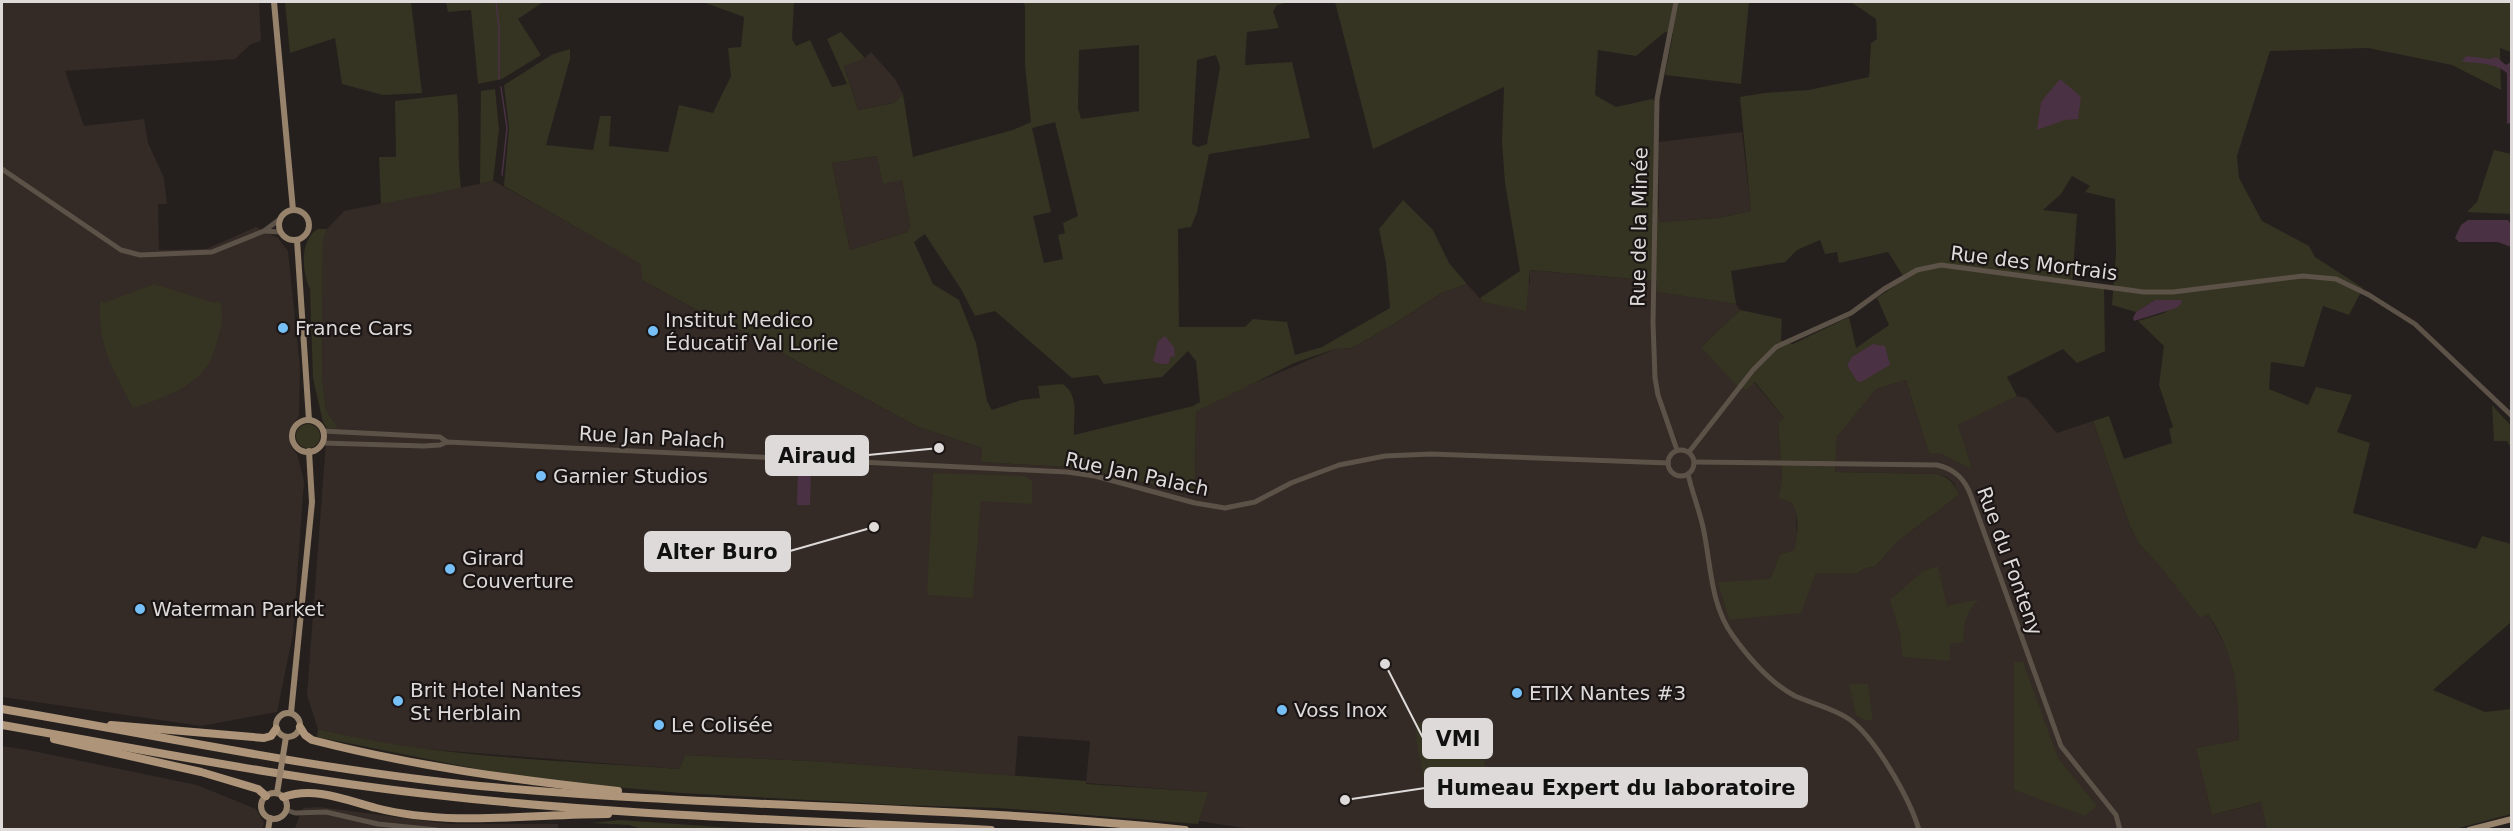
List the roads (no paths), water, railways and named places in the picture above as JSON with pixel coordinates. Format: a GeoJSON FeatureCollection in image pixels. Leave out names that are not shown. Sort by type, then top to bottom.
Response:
{"type":"FeatureCollection","features":[{"type":"Feature","properties":{"kind":"highway"},"geometry":{"type":"LineString","coordinates":[[2,709],[248,755],[384,775],[491,787],[1044,818],[1185,830]]}},
{"type":"Feature","properties":{"kind":"highway"},"geometry":{"type":"LineString","coordinates":[[94,726],[100,723],[264,738],[271,736],[276,729]]}},
{"type":"Feature","properties":{"kind":"highway"},"geometry":{"type":"LineString","coordinates":[[2,725],[255,770],[387,790],[525,804],[991,830]]}},
{"type":"Feature","properties":{"kind":"highway"},"geometry":{"type":"LineString","coordinates":[[300,727],[312,740],[339,746],[507,779],[623,792],[624,796]]}},
{"type":"Feature","properties":{"kind":"highway"},"geometry":{"type":"LineString","coordinates":[[40,732],[42,736],[201,772],[258,789],[266,796]]}},
{"type":"Feature","properties":{"kind":"highway"},"geometry":{"type":"LineString","coordinates":[[280,795],[305,792],[417,815],[512,817],[607,814],[675,817],[678,813]]}},
{"type":"Feature","properties":{"kind":"main road"},"geometry":{"type":"LineString","coordinates":[[274,2],[293,210]]}},
{"type":"Feature","properties":{"kind":"main road"},"geometry":{"type":"LineString","coordinates":[[293,210],[304,213],[310,223],[307,234],[297,240],[286,238],[280,232],[280,219],[284,214],[293,210]]}},
{"type":"Feature","properties":{"kind":"main road"},"geometry":{"type":"LineString","coordinates":[[297,240],[309,420]]}},
{"type":"Feature","properties":{"kind":"main road"},"geometry":{"type":"LineString","coordinates":[[309,420],[319,424],[323,430],[322,443],[309,452],[297,447],[292,434],[299,423],[309,420]]}},
{"type":"Feature","properties":{"kind":"main road"},"geometry":{"type":"LineString","coordinates":[[291,713],[312,502],[309,452]]}},
{"type":"Feature","properties":{"kind":"main road"},"geometry":{"type":"LineString","coordinates":[[291,713],[299,718],[300,727],[297,734],[285,737],[276,729],[276,722],[279,716],[291,713]]}},
{"type":"Feature","properties":{"kind":"main road"},"geometry":{"type":"LineString","coordinates":[[280,795],[266,796],[262,801],[261,809],[270,818],[279,818],[286,810],[280,795],[285,737]]}},
{"type":"Feature","properties":{"kind":"main road"},"geometry":{"type":"LineString","coordinates":[[268,830],[270,818]]}},
{"type":"Feature","properties":{"kind":"main road"},"geometry":{"type":"LineString","coordinates":[[2469,830],[2511,819]]}},
{"type":"Feature","properties":{"kind":"street","name":"Rue de la Minée"},"geometry":{"type":"LineString","coordinates":[[1676,2],[1657,99],[1653,323],[1655,378],[1677,450]]}},
{"type":"Feature","properties":{"kind":"street"},"geometry":{"type":"LineString","coordinates":[[2,169],[89,230],[131,254],[207,253],[224,249],[264,231],[280,219]]}},
{"type":"Feature","properties":{"kind":"street"},"geometry":{"type":"LineString","coordinates":[[264,231],[280,232]]}},
{"type":"Feature","properties":{"kind":"street","name":"Rue des Mortrais"},"geometry":{"type":"LineString","coordinates":[[1689,452],[1753,370],[1776,347],[1851,313],[1884,289],[1924,267],[1953,266],[2144,292],[2173,292],[2303,276],[2336,279],[2369,295],[2415,324],[2511,416]]}},
{"type":"Feature","properties":{"kind":"street","name":"Rue Jan Palach"},"geometry":{"type":"LineString","coordinates":[[323,430],[440,437],[447,442]]}},
{"type":"Feature","properties":{"kind":"street","name":"Rue Jan Palach"},"geometry":{"type":"LineString","coordinates":[[322,443],[440,446],[447,442],[1067,472],[1095,476],[1196,503],[1225,508],[1255,502],[1317,472],[1358,460],[1384,456],[1431,454],[1668,463]]}},
{"type":"Feature","properties":{"kind":"street"},"geometry":{"type":"LineString","coordinates":[[1677,450],[1689,452],[1695,462],[1693,469],[1688,474],[1675,474],[1668,463],[1671,455],[1677,450]]}},
{"type":"Feature","properties":{"kind":"street","name":"Rue du Fonteny"},"geometry":{"type":"LineString","coordinates":[[1695,462],[1937,465],[1953,470],[1961,477],[1971,496],[2061,746],[2116,815],[2120,830]]}},
{"type":"Feature","properties":{"kind":"street"},"geometry":{"type":"LineString","coordinates":[[1688,474],[1703,529],[1716,597],[1731,634],[1756,664],[1779,686],[1801,698],[1830,708],[1850,719],[1867,734],[1886,762],[1919,830]]}},
{"type":"Feature","properties":{"kind":"street"},"geometry":{"type":"LineString","coordinates":[[286,810],[295,813],[326,812],[378,824],[437,830]]}},
{"type":"Feature","properties":{"kind":"waterway"},"geometry":{"type":"LineString","coordinates":[[496,2],[499,28],[499,79]]}},
{"type":"Feature","properties":{"kind":"waterway"},"geometry":{"type":"LineString","coordinates":[[501,87],[507,128],[502,175]]}},
{"type":"Feature","properties":{"kind":"place","name":"France Cars"},"geometry":{"type":"Point","coordinates":[283,328]}},
{"type":"Feature","properties":{"kind":"place","name":"Institut Medico Éducatif Val Lorie"},"geometry":{"type":"Point","coordinates":[653,331]}},
{"type":"Feature","properties":{"kind":"place","name":"Airaud"},"geometry":{"type":"Point","coordinates":[939,448]}},
{"type":"Feature","properties":{"kind":"place","name":"Garnier Studios"},"geometry":{"type":"Point","coordinates":[541,476]}},
{"type":"Feature","properties":{"kind":"place","name":"Alter Buro"},"geometry":{"type":"Point","coordinates":[874,527]}},
{"type":"Feature","properties":{"kind":"place","name":"Girard Couverture"},"geometry":{"type":"Point","coordinates":[450,569]}},
{"type":"Feature","properties":{"kind":"place","name":"Waterman Parket"},"geometry":{"type":"Point","coordinates":[140,609]}},
{"type":"Feature","properties":{"kind":"place","name":"VMI"},"geometry":{"type":"Point","coordinates":[1385,664]}},
{"type":"Feature","properties":{"kind":"place","name":"ETIX Nantes #3"},"geometry":{"type":"Point","coordinates":[1517,693]}},
{"type":"Feature","properties":{"kind":"place","name":"Brit Hotel Nantes St Herblain"},"geometry":{"type":"Point","coordinates":[398,701]}},
{"type":"Feature","properties":{"kind":"place","name":"Voss Inox"},"geometry":{"type":"Point","coordinates":[1282,710]}},
{"type":"Feature","properties":{"kind":"place","name":"Le Colisée"},"geometry":{"type":"Point","coordinates":[659,725]}},
{"type":"Feature","properties":{"kind":"place","name":"Humeau Expert du laboratoire"},"geometry":{"type":"Point","coordinates":[1345,800]}}]}
